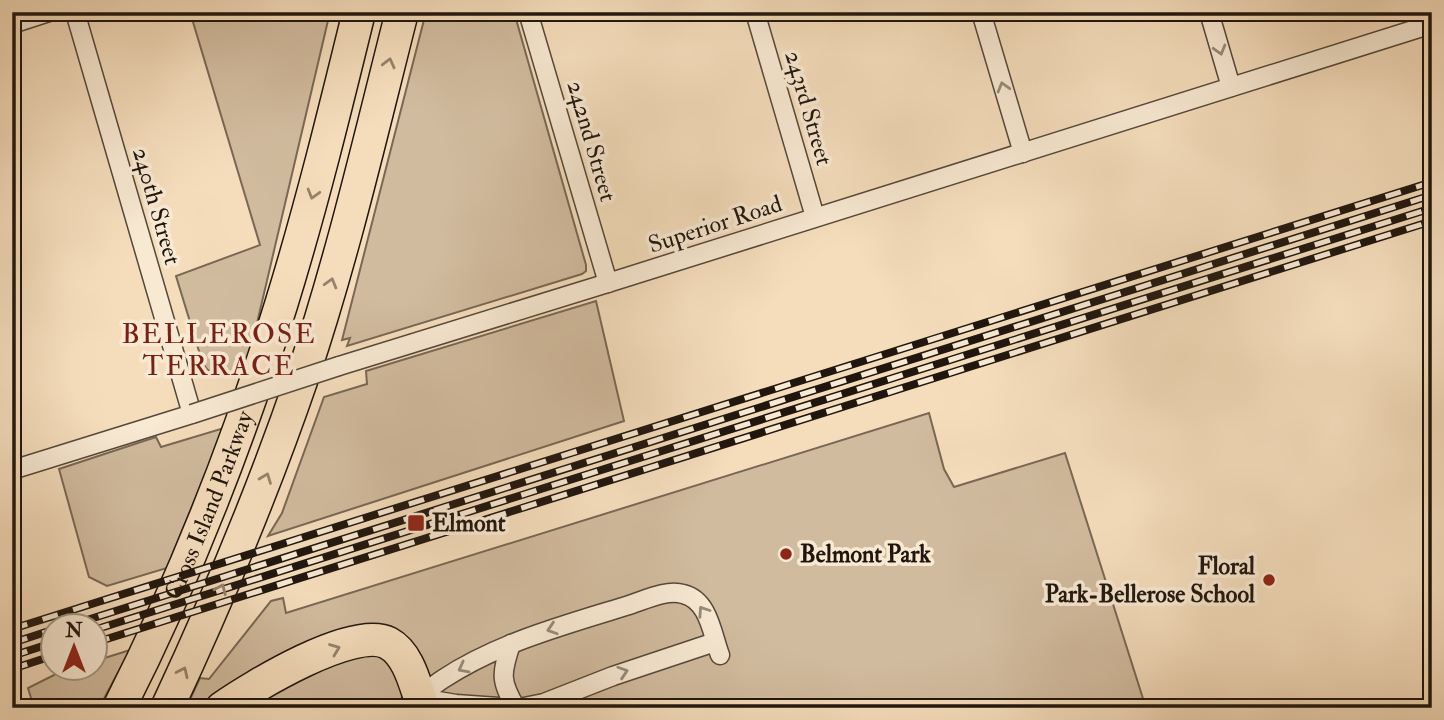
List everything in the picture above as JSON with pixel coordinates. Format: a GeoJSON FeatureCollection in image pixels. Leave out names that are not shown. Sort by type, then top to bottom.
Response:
{"type":"FeatureCollection","features":[{"type":"Feature","properties":{"kind":"highway","name":"Cross Island Parkway"},"geometry":{"type":"LineString","coordinates":[[119,708],[178,585],[242,422],[309,212],[359,12]]}},
{"type":"Feature","properties":{"kind":"highway","name":"Cross Island Parkway"},"geometry":{"type":"LineString","coordinates":[[167,708],[253,512],[303,373],[348,226],[402,12]]}},
{"type":"Feature","properties":{"kind":"highway"},"geometry":{"type":"LineString","coordinates":[[222,708],[273,676],[302,662],[350,643],[375,639],[395,647],[403,657],[412,676],[412,703]]}},
{"type":"Feature","properties":{"kind":"street"},"geometry":{"type":"LineString","coordinates":[[12,24],[49,12]]}},
{"type":"Feature","properties":{"kind":"street","name":"240th Street"},"geometry":{"type":"LineString","coordinates":[[75,12],[192,414]]}},
{"type":"Feature","properties":{"kind":"street","name":"242nd Street"},"geometry":{"type":"LineString","coordinates":[[528,12],[608,283]]}},
{"type":"Feature","properties":{"kind":"street","name":"243rd Street"},"geometry":{"type":"LineString","coordinates":[[755,12],[815,217]]}},
{"type":"Feature","properties":{"kind":"street"},"geometry":{"type":"LineString","coordinates":[[981,12],[1023,153]]}},
{"type":"Feature","properties":{"kind":"street"},"geometry":{"type":"LineString","coordinates":[[1209,12],[1231,87]]}},
{"type":"Feature","properties":{"kind":"street","name":"Superior Road"},"geometry":{"type":"LineString","coordinates":[[12,470],[1432,24]]}},
{"type":"Feature","properties":{"kind":"street"},"geometry":{"type":"LineString","coordinates":[[683,593],[699,604],[710,620],[717,649],[613,676],[544,704],[516,708],[412,703],[442,680],[510,645],[664,594],[683,593]]}},
{"type":"Feature","properties":{"kind":"street"},"geometry":{"type":"LineString","coordinates":[[510,645],[503,670],[503,682],[516,708]]}},
{"type":"Feature","properties":{"kind":"shaded area"},"geometry":{"type":"Polygon","coordinates":[[[190,12],[330,12],[246,370],[227,375],[213,373],[203,362],[176,276],[260,245],[190,12]]]}},
{"type":"Feature","properties":{"kind":"shaded area"},"geometry":{"type":"Polygon","coordinates":[[[426,12],[514,12],[586,271],[347,346],[350,338],[342,340],[426,12]]]}},
{"type":"Feature","properties":{"kind":"shaded area"},"geometry":{"type":"Polygon","coordinates":[[[596,301],[624,421],[268,536],[282,513],[324,397],[367,384],[366,371],[596,301]]]}},
{"type":"Feature","properties":{"kind":"shaded area","name":"Belmont Park"},"geometry":{"type":"Polygon","coordinates":[[[929,413],[944,469],[954,487],[1065,453],[1146,708],[186,708],[200,678],[209,679],[271,601],[283,598],[286,613],[929,413]]]}},
{"type":"Feature","properties":{"kind":"shaded area"},"geometry":{"type":"Polygon","coordinates":[[[224,428],[167,568],[107,586],[89,577],[59,469],[156,437],[161,447],[224,428]]]}},
{"type":"Feature","properties":{"kind":"shaded area"},"geometry":{"type":"Polygon","coordinates":[[[130,650],[99,708],[34,708],[28,688],[40,682],[108,682],[108,657],[130,650]]]}},
{"type":"Feature","properties":{"kind":"railway"},"geometry":{"type":"LineString","coordinates":[[12,629],[1432,182]]}},
{"type":"Feature","properties":{"kind":"railway"},"geometry":{"type":"LineString","coordinates":[[108,613],[1432,195]]}},
{"type":"Feature","properties":{"kind":"railway"},"geometry":{"type":"LineString","coordinates":[[108,626],[1432,208]]}},
{"type":"Feature","properties":{"kind":"railway"},"geometry":{"type":"LineString","coordinates":[[108,639],[1432,221]]}},
{"type":"Feature","properties":{"kind":"railway"},"geometry":{"type":"LineString","coordinates":[[12,643],[38,635]]}},
{"type":"Feature","properties":{"kind":"railway"},"geometry":{"type":"LineString","coordinates":[[12,656],[38,648]]}},
{"type":"Feature","properties":{"kind":"railway"},"geometry":{"type":"LineString","coordinates":[[12,669],[38,661]]}},
{"type":"Feature","properties":{"kind":"place","name":"Elmont"},"geometry":{"type":"Point","coordinates":[416,523]}},
{"type":"Feature","properties":{"kind":"place","name":"Belmont Park"},"geometry":{"type":"Point","coordinates":[786,554]}},
{"type":"Feature","properties":{"kind":"place","name":"Floral Park-Bellerose School"},"geometry":{"type":"Point","coordinates":[1269,580]}},
{"type":"Feature","properties":{"kind":"district","name":"BELLEROSE TERRACE"},"geometry":{"type":"Point","coordinates":[219,349]}}]}
